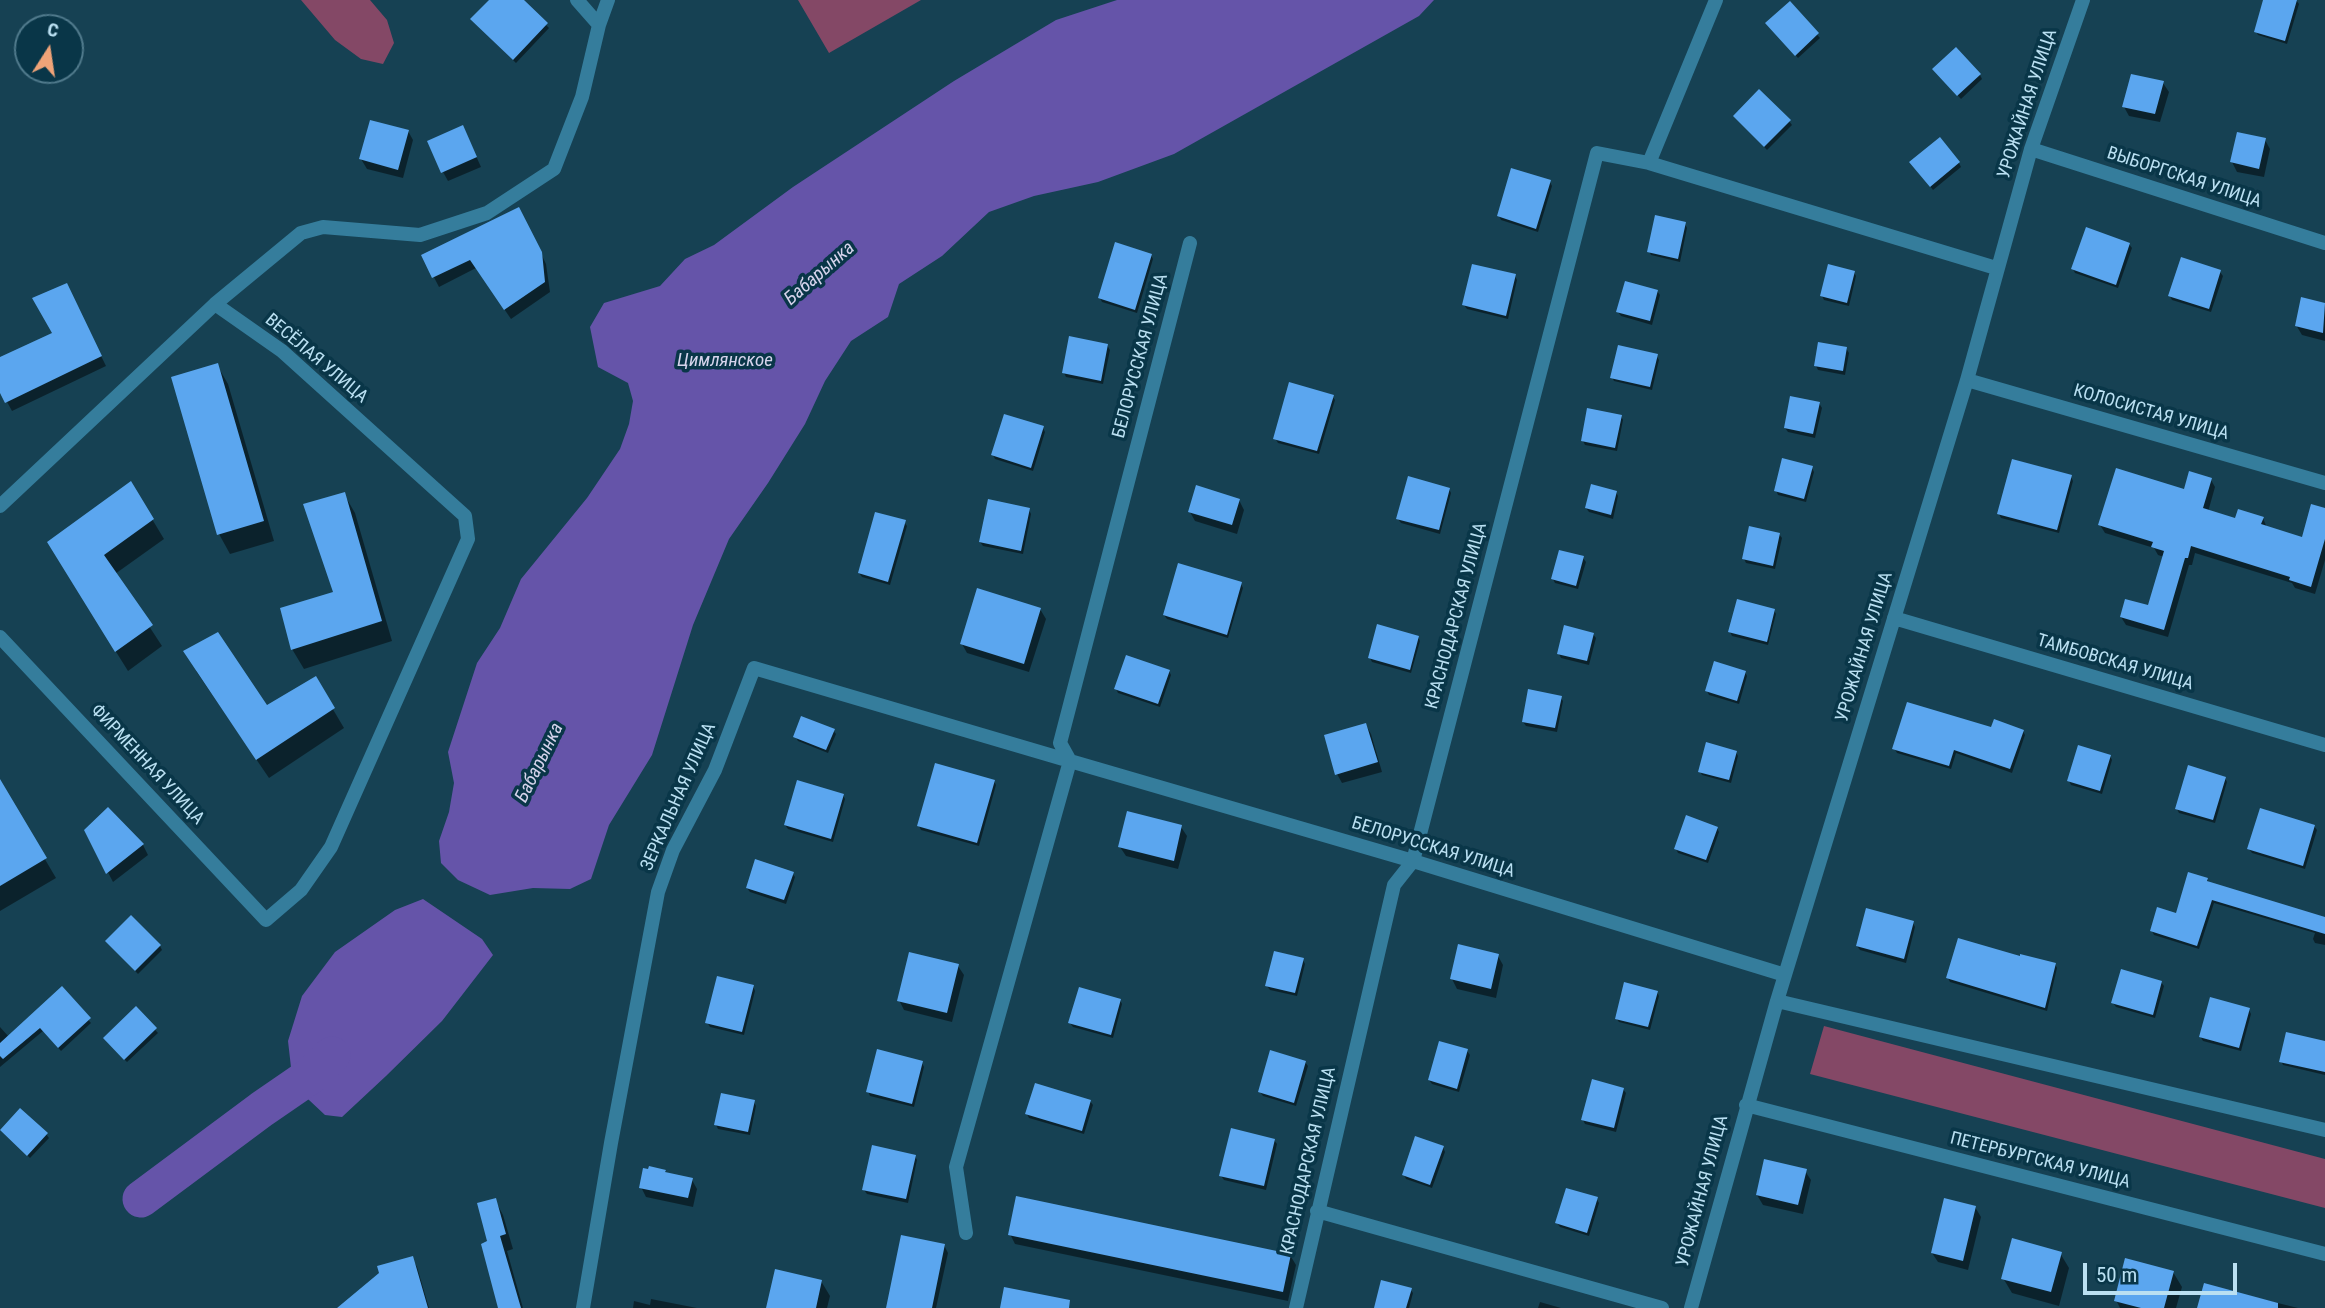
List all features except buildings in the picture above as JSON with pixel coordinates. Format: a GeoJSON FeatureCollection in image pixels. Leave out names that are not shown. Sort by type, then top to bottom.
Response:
{"type":"FeatureCollection","features":[{"type":"Feature","properties":{"kind":"street"},"geometry":{"type":"LineString","coordinates":[[577,0],[599,25]]}},
{"type":"Feature","properties":{"kind":"street"},"geometry":{"type":"LineString","coordinates":[[0,506],[215,304],[301,233],[323,227],[420,235],[488,213],[554,169],[582,97],[599,25],[608,0]]}},
{"type":"Feature","properties":{"kind":"street"},"geometry":{"type":"LineString","coordinates":[[1716,0],[1648,163],[1996,268]]}},
{"type":"Feature","properties":{"kind":"street","name":"УРОЖАЙНАЯ УЛИЦА"},"geometry":{"type":"LineString","coordinates":[[1691,1308],[1784,975],[1966,380],[2031,149],[2082,0]]}},
{"type":"Feature","properties":{"kind":"street","name":"ВЫБОРГСКАЯ УЛИЦА"},"geometry":{"type":"LineString","coordinates":[[2031,149],[2325,243]]}},
{"type":"Feature","properties":{"kind":"street","name":"КРАСНОДАРСКАЯ УЛИЦА"},"geometry":{"type":"LineString","coordinates":[[1296,1308],[1394,885],[1413,861],[1597,153],[1648,163]]}},
{"type":"Feature","properties":{"kind":"street","name":"БЕЛОРУССКАЯ УЛИЦА"},"geometry":{"type":"LineString","coordinates":[[1190,243],[1060,743],[1070,761],[1413,861],[1784,975]]}},
{"type":"Feature","properties":{"kind":"street","name":"ВЕСЁЛАЯ УЛИЦА"},"geometry":{"type":"LineString","coordinates":[[215,304],[282,351],[448,499],[466,516],[468,539],[331,847],[301,890],[266,920]]}},
{"type":"Feature","properties":{"kind":"street","name":"КОЛОСИСТАЯ УЛИЦА"},"geometry":{"type":"LineString","coordinates":[[1966,380],[2325,483]]}},
{"type":"Feature","properties":{"kind":"street","name":"ТАМБОВСКАЯ УЛИЦА"},"geometry":{"type":"LineString","coordinates":[[1894,618],[2325,745]]}},
{"type":"Feature","properties":{"kind":"street","name":"ФИРМЕННАЯ УЛИЦА"},"geometry":{"type":"LineString","coordinates":[[0,637],[266,920]]}},
{"type":"Feature","properties":{"kind":"street","name":"ЗЕРКАЛЬНАЯ УЛИЦА"},"geometry":{"type":"LineString","coordinates":[[583,1308],[658,892],[673,850],[715,770],[754,668],[1070,761]]}},
{"type":"Feature","properties":{"kind":"street","name":"БЕЛОРУССКАЯ УЛИЦА"},"geometry":{"type":"LineString","coordinates":[[966,1233],[956,1167],[1070,761]]}},
{"type":"Feature","properties":{"kind":"street"},"geometry":{"type":"LineString","coordinates":[[1777,1001],[2325,1130]]}},
{"type":"Feature","properties":{"kind":"street","name":"ПЕТЕРБУРГСКАЯ УЛИЦА"},"geometry":{"type":"LineString","coordinates":[[1746,1105],[2325,1254]]}},
{"type":"Feature","properties":{"kind":"street"},"geometry":{"type":"LineString","coordinates":[[1317,1211],[1662,1308]]}},
{"type":"Feature","properties":{"kind":"shaded area"},"geometry":{"type":"Polygon","coordinates":[[[301,0],[370,0],[387,20],[394,43],[383,64],[361,59],[335,40],[301,0]]]}},
{"type":"Feature","properties":{"kind":"shaded area"},"geometry":{"type":"Polygon","coordinates":[[[798,0],[921,0],[829,53],[798,0]]]}},
{"type":"Feature","properties":{"kind":"shaded area"},"geometry":{"type":"Polygon","coordinates":[[[1824,1026],[2325,1159],[2325,1208],[1810,1074],[1824,1026]]]}},
{"type":"Feature","properties":{"kind":"water","name":"Цимлянское"},"geometry":{"type":"Polygon","coordinates":[[[1117,0],[1434,0],[1419,16],[1174,154],[1098,182],[1034,196],[989,212],[942,256],[899,284],[888,317],[851,341],[825,381],[805,424],[729,539],[693,625],[652,755],[609,825],[591,879],[570,889],[533,888],[490,895],[458,880],[441,863],[439,841],[449,812],[454,783],[448,752],[477,663],[500,628],[521,579],[587,498],[620,449],[629,424],[633,401],[628,383],[598,367],[590,327],[604,303],[660,286],[685,259],[714,245],[793,187],[954,81],[1056,20],[1117,0]]]}},
{"type":"Feature","properties":{"kind":"water"},"geometry":{"type":"Polygon","coordinates":[[[423,899],[482,939],[493,955],[442,1021],[386,1076],[342,1117],[325,1115],[293,1085],[288,1041],[302,996],[335,952],[395,910],[423,899]]]}},
{"type":"Feature","properties":{"kind":"waterway","name":"Бабарынка"},"geometry":{"type":"LineString","coordinates":[[141,1199],[310,1076],[332,1055]]}}]}
